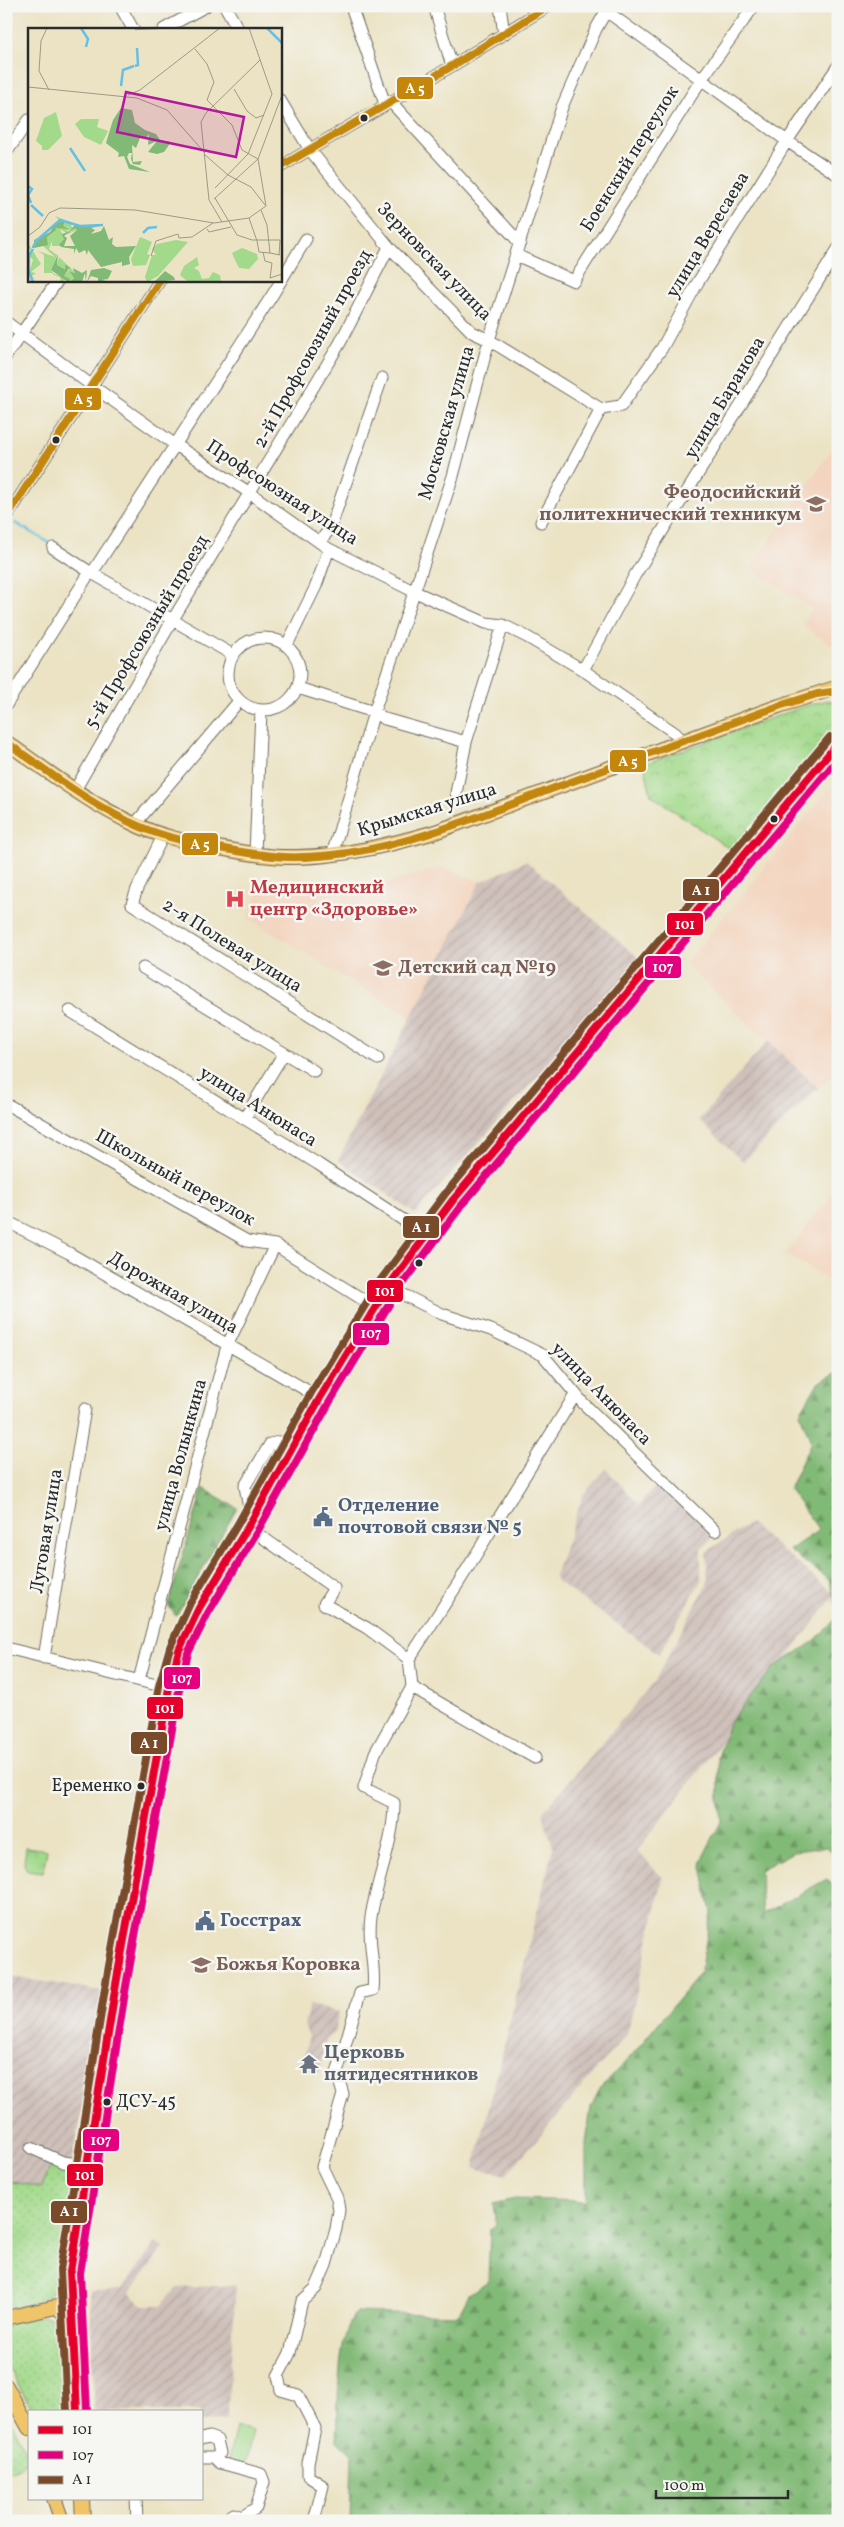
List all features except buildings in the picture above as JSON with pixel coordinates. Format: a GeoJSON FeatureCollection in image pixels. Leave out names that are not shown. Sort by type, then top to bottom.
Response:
{"type":"FeatureCollection","features":[{"type":"Feature","properties":{"kind":"main road","name":"Крымская улица"},"geometry":{"type":"LineString","coordinates":[[6,742],[75,790],[135,824],[192,843],[255,854],[296,857],[332,855],[379,848],[435,832],[683,741],[818,694],[838,689]]}},
{"type":"Feature","properties":{"kind":"main road"},"geometry":{"type":"LineString","coordinates":[[818,694],[838,697]]}},
{"type":"Feature","properties":{"kind":"main road"},"geometry":{"type":"LineString","coordinates":[[49,2307],[66,2290],[70,2272],[115,1990],[169,1688],[179,1650],[199,1608],[248,1527],[320,1398],[375,1307],[426,1235],[838,743]]}},
{"type":"Feature","properties":{"kind":"main road"},"geometry":{"type":"LineString","coordinates":[[70,2272],[70,2304],[77,2410]]}},
{"type":"Feature","properties":{"kind":"main road"},"geometry":{"type":"LineString","coordinates":[[7,2316],[56,2307],[62,2311],[72,2338]]}},
{"type":"Feature","properties":{"kind":"main road"},"geometry":{"type":"LineString","coordinates":[[6,2386],[28,2426]]}},
{"type":"Feature","properties":{"kind":"main road"},"geometry":{"type":"LineString","coordinates":[[55,2500],[62,2521]]}},
{"type":"Feature","properties":{"kind":"main road"},"geometry":{"type":"LineString","coordinates":[[82,2500],[83,2521]]}},
{"type":"Feature","properties":{"kind":"street"},"geometry":{"type":"LineString","coordinates":[[120,6],[132,28]]}},
{"type":"Feature","properties":{"kind":"street"},"geometry":{"type":"LineString","coordinates":[[166,28],[206,6]]}},
{"type":"Feature","properties":{"kind":"street"},"geometry":{"type":"LineString","coordinates":[[225,6],[237,28]]}},
{"type":"Feature","properties":{"kind":"street"},"geometry":{"type":"LineString","coordinates":[[351,6],[388,103],[520,242]]}},
{"type":"Feature","properties":{"kind":"street"},"geometry":{"type":"LineString","coordinates":[[434,6],[452,66]]}},
{"type":"Feature","properties":{"kind":"street"},"geometry":{"type":"LineString","coordinates":[[500,6],[504,34]]}},
{"type":"Feature","properties":{"kind":"street"},"geometry":{"type":"LineString","coordinates":[[281,166],[452,66],[548,6]]}},
{"type":"Feature","properties":{"kind":"street","name":"Боенский переулок"},"geometry":{"type":"LineString","coordinates":[[516,255],[574,281],[701,80],[754,6]]}},
{"type":"Feature","properties":{"kind":"street"},"geometry":{"type":"LineString","coordinates":[[607,9],[701,80],[838,175]]}},
{"type":"Feature","properties":{"kind":"street","name":"Московская улица"},"geometry":{"type":"LineString","coordinates":[[332,855],[374,712],[452,476],[489,340],[562,107],[596,29],[607,9]]}},
{"type":"Feature","properties":{"kind":"street","name":"улица Вересаева"},"geometry":{"type":"LineString","coordinates":[[601,409],[621,406],[662,348],[698,282],[787,141],[838,66]]}},
{"type":"Feature","properties":{"kind":"street","name":"Зерновская улица"},"geometry":{"type":"LineString","coordinates":[[281,102],[310,150],[389,247],[472,332],[489,340],[601,409]]}},
{"type":"Feature","properties":{"kind":"street"},"geometry":{"type":"LineString","coordinates":[[6,153],[28,121]]}},
{"type":"Feature","properties":{"kind":"street"},"geometry":{"type":"LineString","coordinates":[[281,281],[306,239]]}},
{"type":"Feature","properties":{"kind":"street","name":"2-й Профсоюзный проезд"},"geometry":{"type":"LineString","coordinates":[[250,493],[340,343],[389,247]]}},
{"type":"Feature","properties":{"kind":"street","name":"улица Баранова"},"geometry":{"type":"LineString","coordinates":[[583,670],[635,575],[838,249]]}},
{"type":"Feature","properties":{"kind":"street"},"geometry":{"type":"LineString","coordinates":[[6,356],[57,281]]}},
{"type":"Feature","properties":{"kind":"street"},"geometry":{"type":"LineString","coordinates":[[6,518],[159,281]]}},
{"type":"Feature","properties":{"kind":"street"},"geometry":{"type":"LineString","coordinates":[[6,705],[90,572],[94,570],[281,281]]}},
{"type":"Feature","properties":{"kind":"street","name":"Профсоюзная улица"},"geometry":{"type":"LineString","coordinates":[[6,322],[174,444],[250,493],[324,545],[413,592],[486,623],[503,625],[583,670],[676,733],[683,741]]}},
{"type":"Feature","properties":{"kind":"street"},"geometry":{"type":"LineString","coordinates":[[287,645],[316,586],[324,545],[382,378]]}},
{"type":"Feature","properties":{"kind":"street"},"geometry":{"type":"LineString","coordinates":[[541,522],[601,409]]}},
{"type":"Feature","properties":{"kind":"street","name":"5-й Профсоюзный проезд"},"geometry":{"type":"LineString","coordinates":[[75,790],[172,621],[250,493]]}},
{"type":"Feature","properties":{"kind":"street"},"geometry":{"type":"LineString","coordinates":[[52,548],[172,621],[233,655]]}},
{"type":"Feature","properties":{"kind":"street"},"geometry":{"type":"LineString","coordinates":[[456,793],[466,742],[503,625]]}},
{"type":"Feature","properties":{"kind":"street"},"geometry":{"type":"LineString","coordinates":[[258,638],[273,639],[287,645],[297,657],[301,672],[298,688],[290,701],[276,709],[261,711],[249,708],[239,701],[232,691],[228,679],[229,666],[233,655],[244,644],[258,638]]}},
{"type":"Feature","properties":{"kind":"street"},"geometry":{"type":"LineString","coordinates":[[298,688],[374,712],[385,719],[466,742]]}},
{"type":"Feature","properties":{"kind":"street"},"geometry":{"type":"LineString","coordinates":[[135,824],[239,701]]}},
{"type":"Feature","properties":{"kind":"street"},"geometry":{"type":"LineString","coordinates":[[255,854],[261,711]]}},
{"type":"Feature","properties":{"kind":"street","name":"2-я Полевая улица"},"geometry":{"type":"LineString","coordinates":[[164,834],[137,888],[132,904],[378,1059]]}},
{"type":"Feature","properties":{"kind":"street"},"geometry":{"type":"LineString","coordinates":[[143,968],[314,1071]]}},
{"type":"Feature","properties":{"kind":"street","name":"улица Анюнаса"},"geometry":{"type":"LineString","coordinates":[[70,1011],[426,1235]]}},
{"type":"Feature","properties":{"kind":"street"},"geometry":{"type":"LineString","coordinates":[[244,1119],[284,1053]]}},
{"type":"Feature","properties":{"kind":"street","name":"Школьный переулок"},"geometry":{"type":"LineString","coordinates":[[10,1106],[247,1241],[275,1246],[375,1307]]}},
{"type":"Feature","properties":{"kind":"street","name":"Дорожная улица"},"geometry":{"type":"LineString","coordinates":[[6,1221],[69,1253],[320,1398]]}},
{"type":"Feature","properties":{"kind":"street","name":"улица Волынкина"},"geometry":{"type":"LineString","coordinates":[[139,1680],[227,1346],[275,1246]]}},
{"type":"Feature","properties":{"kind":"street","name":"улица Анюнаса"},"geometry":{"type":"LineString","coordinates":[[388,1287],[442,1314],[491,1330],[543,1355],[575,1395],[715,1531]]}},
{"type":"Feature","properties":{"kind":"street"},"geometry":{"type":"LineString","coordinates":[[314,2521],[322,2486],[308,2476],[308,2463],[315,2428],[298,2395],[281,2390],[278,2376],[290,2353],[302,2301],[316,2288],[326,2265],[336,2229],[339,2210],[337,2198],[322,2167],[344,2094],[337,2074],[360,1994],[373,1990],[370,1918],[394,1822],[394,1803],[364,1788],[375,1753],[412,1687],[409,1659],[575,1395]]}},
{"type":"Feature","properties":{"kind":"street","name":"Луговая улица"},"geometry":{"type":"LineString","coordinates":[[44,1658],[85,1409]]}},
{"type":"Feature","properties":{"kind":"street"},"geometry":{"type":"LineString","coordinates":[[258,1509],[248,1503],[245,1486],[270,1444],[298,1438]]}},
{"type":"Feature","properties":{"kind":"street"},"geometry":{"type":"LineString","coordinates":[[248,1527],[334,1588],[324,1604],[367,1628],[409,1659]]}},
{"type":"Feature","properties":{"kind":"street"},"geometry":{"type":"LineString","coordinates":[[6,1648],[169,1688]]}},
{"type":"Feature","properties":{"kind":"street"},"geometry":{"type":"LineString","coordinates":[[412,1687],[535,1758]]}},
{"type":"Feature","properties":{"kind":"street"},"geometry":{"type":"LineString","coordinates":[[31,2148],[63,2162],[87,2165]]}},
{"type":"Feature","properties":{"kind":"street"},"geometry":{"type":"LineString","coordinates":[[202,2439],[209,2437],[218,2440],[220,2453],[214,2457],[202,2457]]}},
{"type":"Feature","properties":{"kind":"street"},"geometry":{"type":"LineString","coordinates":[[214,2457],[220,2463],[261,2474],[264,2482],[256,2508],[242,2519],[234,2514],[223,2521]]}},
{"type":"Feature","properties":{"kind":"street"},"geometry":{"type":"LineString","coordinates":[[136,2500],[137,2521]]}},
{"type":"Feature","properties":{"kind":"shaded area","name":"Феодосийский политехнический техникум"},"geometry":{"type":"Polygon","coordinates":[[[838,440],[838,649],[802,626],[812,609],[751,568],[838,440]]]}},
{"type":"Feature","properties":{"kind":"shaded area"},"geometry":{"type":"Polygon","coordinates":[[[838,778],[838,1072],[818,1088],[685,964],[838,778]]]}},
{"type":"Feature","properties":{"kind":"shaded area"},"geometry":{"type":"Polygon","coordinates":[[[526,861],[641,960],[415,1214],[338,1160],[480,882],[526,861]]]}},
{"type":"Feature","properties":{"kind":"shaded area","name":"Детский сад №19"},"geometry":{"type":"Polygon","coordinates":[[[442,867],[480,882],[411,1018],[248,918],[261,887],[368,888],[442,867]]]}},
{"type":"Feature","properties":{"kind":"shaded area"},"geometry":{"type":"Polygon","coordinates":[[[768,1041],[818,1088],[743,1162],[699,1120],[768,1041]]]}},
{"type":"Feature","properties":{"kind":"shaded area"},"geometry":{"type":"Polygon","coordinates":[[[838,1186],[838,1286],[786,1254],[838,1186]]]}},
{"type":"Feature","properties":{"kind":"shaded area"},"geometry":{"type":"Polygon","coordinates":[[[606,1469],[639,1505],[660,1481],[712,1537],[701,1548],[701,1580],[659,1654],[554,1579],[583,1495],[606,1469]]]}},
{"type":"Feature","properties":{"kind":"shaded area"},"geometry":{"type":"Polygon","coordinates":[[[750,1523],[835,1595],[637,1851],[663,1878],[627,2034],[506,2175],[474,2168],[553,1847],[542,1813],[654,1682],[708,1582],[706,1552],[750,1523]]]}},
{"type":"Feature","properties":{"kind":"shaded area"},"geometry":{"type":"Polygon","coordinates":[[[6,1976],[103,1991],[91,2069],[71,2166],[51,2165],[42,2188],[6,2181],[6,1976]]]}},
{"type":"Feature","properties":{"kind":"shaded area"},"geometry":{"type":"Polygon","coordinates":[[[309,2005],[339,2012],[334,2033],[326,2040],[319,2073],[301,2069],[309,2036],[304,2025],[309,2005]]]}},
{"type":"Feature","properties":{"kind":"shaded area"},"geometry":{"type":"Polygon","coordinates":[[[156,2243],[163,2248],[129,2294],[145,2306],[162,2306],[175,2288],[236,2285],[227,2420],[202,2421],[202,2410],[94,2410],[90,2290],[122,2289],[156,2243]]]}},
{"type":"Feature","properties":{"kind":"green space"},"geometry":{"type":"Polygon","coordinates":[[[828,700],[838,703],[838,735],[737,854],[651,795],[644,764],[805,706],[828,700]]]}},
{"type":"Feature","properties":{"kind":"green space"},"geometry":{"type":"Polygon","coordinates":[[[838,1372],[838,1611],[829,1580],[789,1550],[819,1530],[789,1489],[811,1442],[800,1413],[818,1383],[838,1372]]]}},
{"type":"Feature","properties":{"kind":"green space"},"geometry":{"type":"Polygon","coordinates":[[[203,1488],[237,1508],[176,1616],[168,1605],[203,1488]]]}},
{"type":"Feature","properties":{"kind":"green space"},"geometry":{"type":"Polygon","coordinates":[[[838,1617],[838,1858],[826,1847],[795,1851],[760,1870],[763,1914],[827,1879],[838,1889],[838,2521],[350,2521],[352,2455],[337,2441],[339,2373],[345,2338],[350,2323],[357,2312],[458,2315],[469,2294],[488,2281],[490,2229],[496,2225],[493,2204],[515,2199],[586,2201],[586,2143],[591,2107],[601,2087],[632,2055],[700,1973],[711,1913],[701,1861],[722,1820],[719,1798],[718,1757],[729,1723],[773,1668],[813,1642],[838,1617]]]}},
{"type":"Feature","properties":{"kind":"green space"},"geometry":{"type":"Polygon","coordinates":[[[26,1847],[47,1850],[43,1872],[27,1870],[24,1864],[26,1847]]]}},
{"type":"Feature","properties":{"kind":"green space"},"geometry":{"type":"Polygon","coordinates":[[[51,2165],[71,2166],[78,2172],[60,2283],[43,2299],[29,2305],[6,2307],[6,2181],[42,2187],[51,2165]]]}},
{"type":"Feature","properties":{"kind":"green space"},"geometry":{"type":"Polygon","coordinates":[[[40,2316],[54,2317],[58,2321],[61,2328],[66,2410],[32,2410],[6,2364],[6,2326],[13,2322],[40,2316]]]}},
{"type":"Feature","properties":{"kind":"green space"},"geometry":{"type":"Polygon","coordinates":[[[6,2411],[28,2456],[21,2467],[6,2474],[6,2411]]]}},
{"type":"Feature","properties":{"kind":"green space"},"geometry":{"type":"Polygon","coordinates":[[[236,2427],[253,2431],[245,2465],[228,2461],[236,2427]]]}},
{"type":"Feature","properties":{"kind":"waterway"},"geometry":{"type":"LineString","coordinates":[[15,523],[53,545]]}},
{"type":"Feature","properties":{"kind":"waterway"},"geometry":{"type":"LineString","coordinates":[[158,617],[165,623]]}},
{"type":"Feature","properties":{"kind":"transit line"},"geometry":{"type":"LineString","coordinates":[[281,166],[452,66],[548,6]]}},
{"type":"Feature","properties":{"kind":"transit line"},"geometry":{"type":"LineString","coordinates":[[6,518],[159,281]]}},
{"type":"Feature","properties":{"kind":"transit line"},"geometry":{"type":"LineString","coordinates":[[6,742],[89,800],[125,820],[152,832],[190,842],[252,854],[285,857],[320,856],[390,845],[424,835],[779,706],[817,694],[838,691]]}},
{"type":"Feature","properties":{"kind":"transit line"},"geometry":{"type":"LineString","coordinates":[[67,2410],[60,2270],[105,1988],[159,1686],[170,1647],[190,1603],[239,1522],[311,1393],[380,1281],[445,1194],[830,737]]}},
{"type":"Feature","properties":{"kind":"transit line","name":"101"},"geometry":{"type":"LineString","coordinates":[[77,2410],[70,2272],[115,1990],[169,1688],[179,1650],[199,1608],[248,1527],[320,1398],[388,1287],[453,1200],[838,743]]}},
{"type":"Feature","properties":{"kind":"transit line","name":"107"},"geometry":{"type":"LineString","coordinates":[[87,2410],[80,2273],[125,1992],[179,1690],[188,1653],[208,1613],[257,1532],[329,1403],[396,1293],[461,1206],[838,759]]}},
{"type":"Feature","properties":{"kind":"place","name":"Феодосийский политехнический техникум"},"geometry":{"type":"Point","coordinates":[816,504]}},
{"type":"Feature","properties":{"kind":"place","name":"Медицинский центр «Здоровье»"},"geometry":{"type":"Point","coordinates":[235,899]}},
{"type":"Feature","properties":{"kind":"place","name":"Детский сад №19"},"geometry":{"type":"Point","coordinates":[383,968]}},
{"type":"Feature","properties":{"kind":"place","name":"Отделение почтовой связи № 5"},"geometry":{"type":"Point","coordinates":[323,1517]}},
{"type":"Feature","properties":{"kind":"place","name":"Еременко"},"geometry":{"type":"Point","coordinates":[141,1786]}},
{"type":"Feature","properties":{"kind":"place","name":"Госстрах"},"geometry":{"type":"Point","coordinates":[205,1921]}},
{"type":"Feature","properties":{"kind":"place","name":"Божья Коровка"},"geometry":{"type":"Point","coordinates":[201,1965]}},
{"type":"Feature","properties":{"kind":"place","name":"Церковь пятидесятников"},"geometry":{"type":"Point","coordinates":[309,2064]}},
{"type":"Feature","properties":{"kind":"place","name":"ДСУ-45"},"geometry":{"type":"Point","coordinates":[107,2102]}}]}
